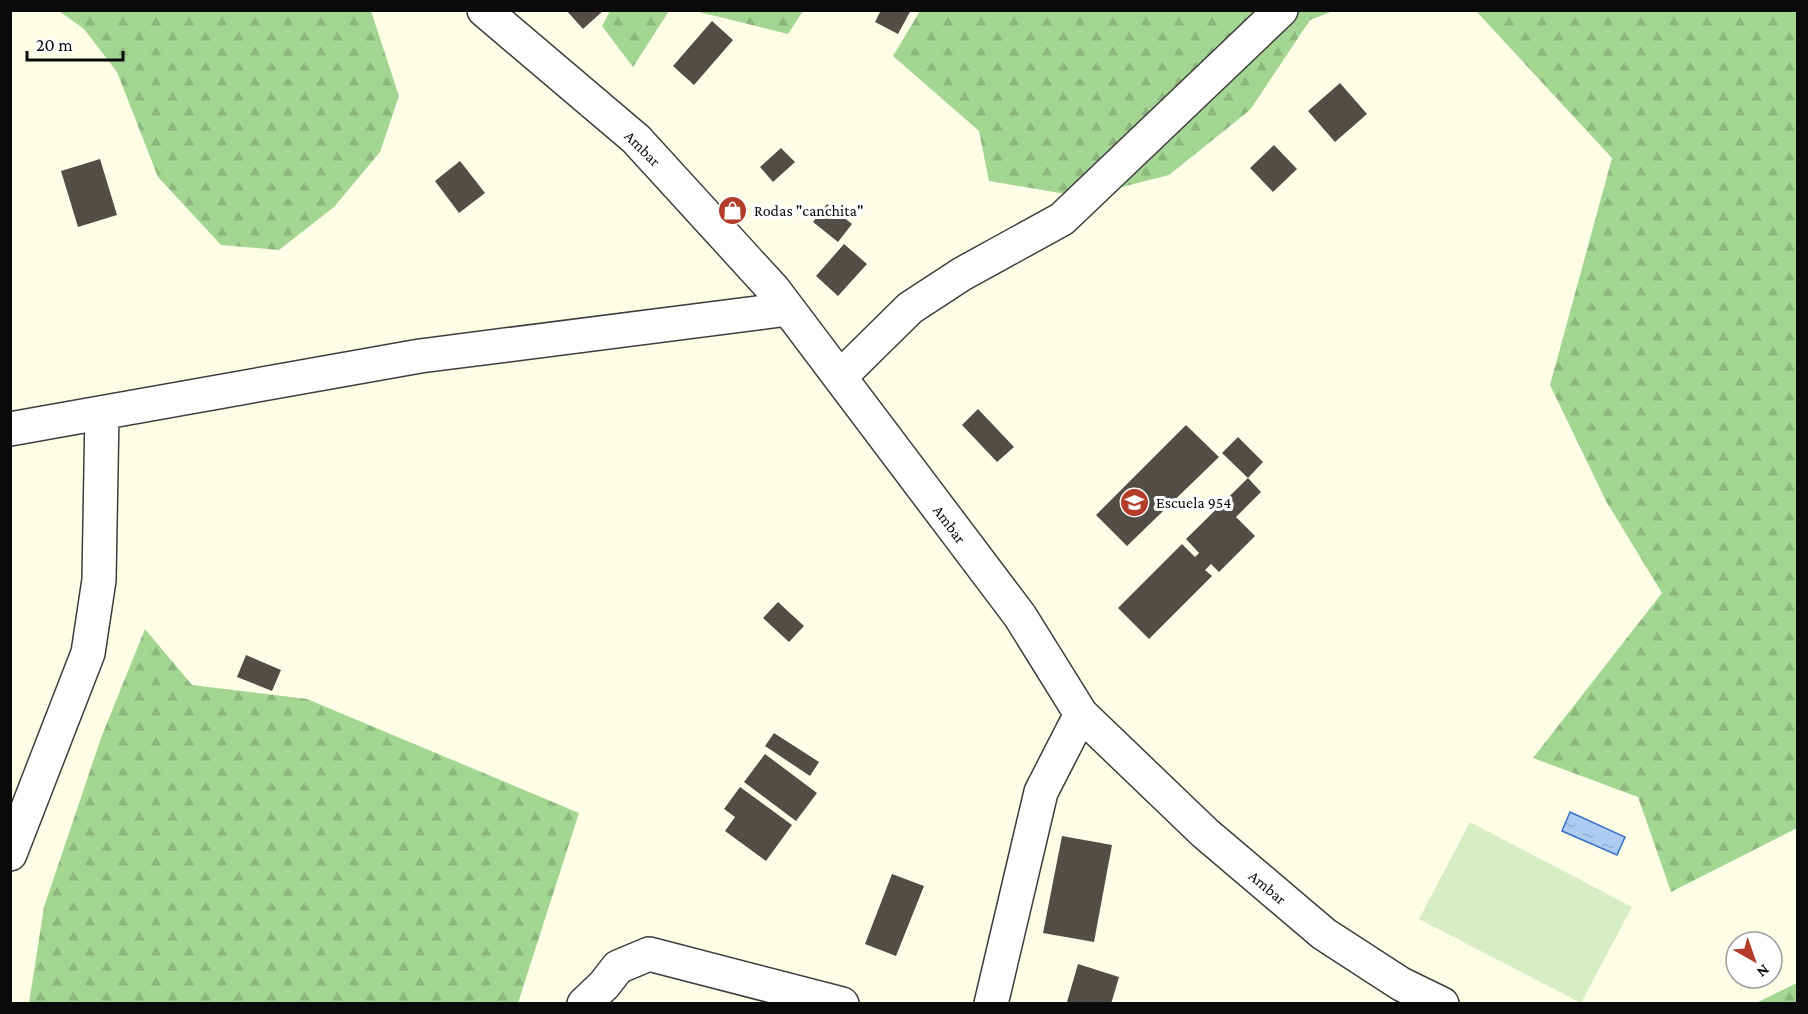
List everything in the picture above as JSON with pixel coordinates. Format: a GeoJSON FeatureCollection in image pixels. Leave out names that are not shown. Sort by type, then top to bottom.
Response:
{"type":"FeatureCollection","features":[{"type":"Feature","properties":{"kind":"street","name":"Ambar"},"geometry":{"type":"LineString","coordinates":[[484,10],[636,139],[774,290],[1020,616],[1081,714],[1205,833],[1324,934],[1401,984],[1442,1004]]}},
{"type":"Feature","properties":{"kind":"street"},"geometry":{"type":"LineString","coordinates":[[840,377],[910,308],[962,274],[1062,219],[1281,10]]}},
{"type":"Feature","properties":{"kind":"street"},"geometry":{"type":"LineString","coordinates":[[10,429],[420,356],[788,309]]}},
{"type":"Feature","properties":{"kind":"street"},"geometry":{"type":"LineString","coordinates":[[10,854],[88,653],[99,580],[102,413]]}},
{"type":"Feature","properties":{"kind":"street"},"geometry":{"type":"LineString","coordinates":[[991,1004],[1041,792],[1081,714]]}},
{"type":"Feature","properties":{"kind":"street"},"geometry":{"type":"LineString","coordinates":[[584,1004],[604,985],[618,967],[649,954],[842,1004]]}},
{"type":"Feature","properties":{"kind":"green space"},"geometry":{"type":"Polygon","coordinates":[[[803,10],[788,34],[695,11],[803,10]]]}},
{"type":"Feature","properties":{"kind":"green space"},"geometry":{"type":"Polygon","coordinates":[[[59,11],[371,11],[399,96],[380,152],[334,207],[279,250],[221,245],[158,177],[117,72],[84,29],[59,11]]]}},
{"type":"Feature","properties":{"kind":"green space"},"geometry":{"type":"Polygon","coordinates":[[[610,11],[669,11],[633,67],[602,26],[610,11]]]}},
{"type":"Feature","properties":{"kind":"green space"},"geometry":{"type":"Polygon","coordinates":[[[920,11],[1333,11],[1310,20],[1250,110],[1169,175],[1083,197],[989,181],[979,131],[893,56],[920,11]]]}},
{"type":"Feature","properties":{"kind":"green space"},"geometry":{"type":"Polygon","coordinates":[[[1476,11],[1797,11],[1797,828],[1671,892],[1638,797],[1533,758],[1662,593],[1606,501],[1550,385],[1612,158],[1476,11]]]}},
{"type":"Feature","properties":{"kind":"green space"},"geometry":{"type":"Polygon","coordinates":[[[145,629],[192,685],[307,699],[579,813],[518,1003],[29,1003],[44,907],[101,738],[145,629]]]}},
{"type":"Feature","properties":{"kind":"green space"},"geometry":{"type":"Polygon","coordinates":[[[1470,822],[1632,907],[1581,1003],[1419,919],[1470,822]]]}},
{"type":"Feature","properties":{"kind":"green space"},"geometry":{"type":"Polygon","coordinates":[[[1797,983],[1797,1003],[1756,1003],[1784,990],[1797,983]]]}},
{"type":"Feature","properties":{"kind":"water"},"geometry":{"type":"Polygon","coordinates":[[[1570,812],[1625,837],[1617,855],[1562,831],[1570,812]]]}},
{"type":"Feature","properties":{"kind":"building"},"geometry":{"type":"Polygon","coordinates":[[[566,10],[604,10],[583,29],[566,10]]]}},
{"type":"Feature","properties":{"kind":"building"},"geometry":{"type":"Polygon","coordinates":[[[881,10],[911,10],[898,34],[875,22],[881,10]]]}},
{"type":"Feature","properties":{"kind":"building"},"geometry":{"type":"Polygon","coordinates":[[[712,21],[733,40],[694,85],[673,66],[712,21]]]}},
{"type":"Feature","properties":{"kind":"building"},"geometry":{"type":"Polygon","coordinates":[[[1340,83],[1367,114],[1335,142],[1308,111],[1340,83]]]}},
{"type":"Feature","properties":{"kind":"building"},"geometry":{"type":"Polygon","coordinates":[[[1274,145],[1297,169],[1273,192],[1250,168],[1274,145]]]}},
{"type":"Feature","properties":{"kind":"building"},"geometry":{"type":"Polygon","coordinates":[[[781,148],[795,162],[773,182],[760,167],[781,148]]]}},
{"type":"Feature","properties":{"kind":"building"},"geometry":{"type":"Polygon","coordinates":[[[100,159],[117,215],[78,227],[61,171],[100,159]]]}},
{"type":"Feature","properties":{"kind":"building"},"geometry":{"type":"Polygon","coordinates":[[[460,161],[485,193],[459,213],[435,181],[460,161]]]}},
{"type":"Feature","properties":{"kind":"building"},"geometry":{"type":"Polygon","coordinates":[[[827,204],[852,224],[838,242],[813,222],[827,204]]]}},
{"type":"Feature","properties":{"kind":"building"},"geometry":{"type":"Polygon","coordinates":[[[844,244],[867,264],[838,296],[816,276],[844,244]]]}},
{"type":"Feature","properties":{"kind":"building"},"geometry":{"type":"Polygon","coordinates":[[[978,409],[1014,447],[997,462],[962,425],[978,409]]]}},
{"type":"Feature","properties":{"kind":"building"},"geometry":{"type":"Polygon","coordinates":[[[1186,425],[1219,457],[1127,546],[1096,515],[1186,425]]]}},
{"type":"Feature","properties":{"kind":"building"},"geometry":{"type":"Polygon","coordinates":[[[1238,437],[1263,462],[1248,478],[1222,453],[1238,437]]]}},
{"type":"Feature","properties":{"kind":"building"},"geometry":{"type":"Polygon","coordinates":[[[1248,478],[1261,492],[1236,517],[1255,536],[1219,572],[1211,564],[1205,570],[1212,576],[1149,639],[1118,608],[1182,544],[1195,557],[1199,553],[1186,539],[1248,478]]]}},
{"type":"Feature","properties":{"kind":"building"},"geometry":{"type":"Polygon","coordinates":[[[778,602],[804,626],[789,642],[763,618],[778,602]]]}},
{"type":"Feature","properties":{"kind":"building"},"geometry":{"type":"Polygon","coordinates":[[[246,655],[281,670],[272,691],[237,677],[246,655]]]}},
{"type":"Feature","properties":{"kind":"building"},"geometry":{"type":"Polygon","coordinates":[[[774,733],[819,762],[810,776],[765,746],[774,733]]]}},
{"type":"Feature","properties":{"kind":"building"},"geometry":{"type":"Polygon","coordinates":[[[765,754],[817,793],[796,821],[744,782],[765,754]]]}},
{"type":"Feature","properties":{"kind":"building"},"geometry":{"type":"Polygon","coordinates":[[[740,787],[792,825],[766,861],[725,831],[735,817],[724,809],[740,787]]]}},
{"type":"Feature","properties":{"kind":"building"},"geometry":{"type":"Polygon","coordinates":[[[1062,836],[1112,845],[1094,942],[1043,933],[1062,836]]]}},
{"type":"Feature","properties":{"kind":"building"},"geometry":{"type":"Polygon","coordinates":[[[892,874],[924,886],[896,956],[865,944],[892,874]]]}},
{"type":"Feature","properties":{"kind":"building"},"geometry":{"type":"Polygon","coordinates":[[[1078,964],[1119,977],[1111,1004],[1067,1002],[1078,964]]]}},
{"type":"Feature","properties":{"kind":"place","name":"Rodas \"canchita\""},"geometry":{"type":"Point","coordinates":[733,210]}},
{"type":"Feature","properties":{"kind":"place","name":"Escuela 954"},"geometry":{"type":"Point","coordinates":[1135,502]}}]}
